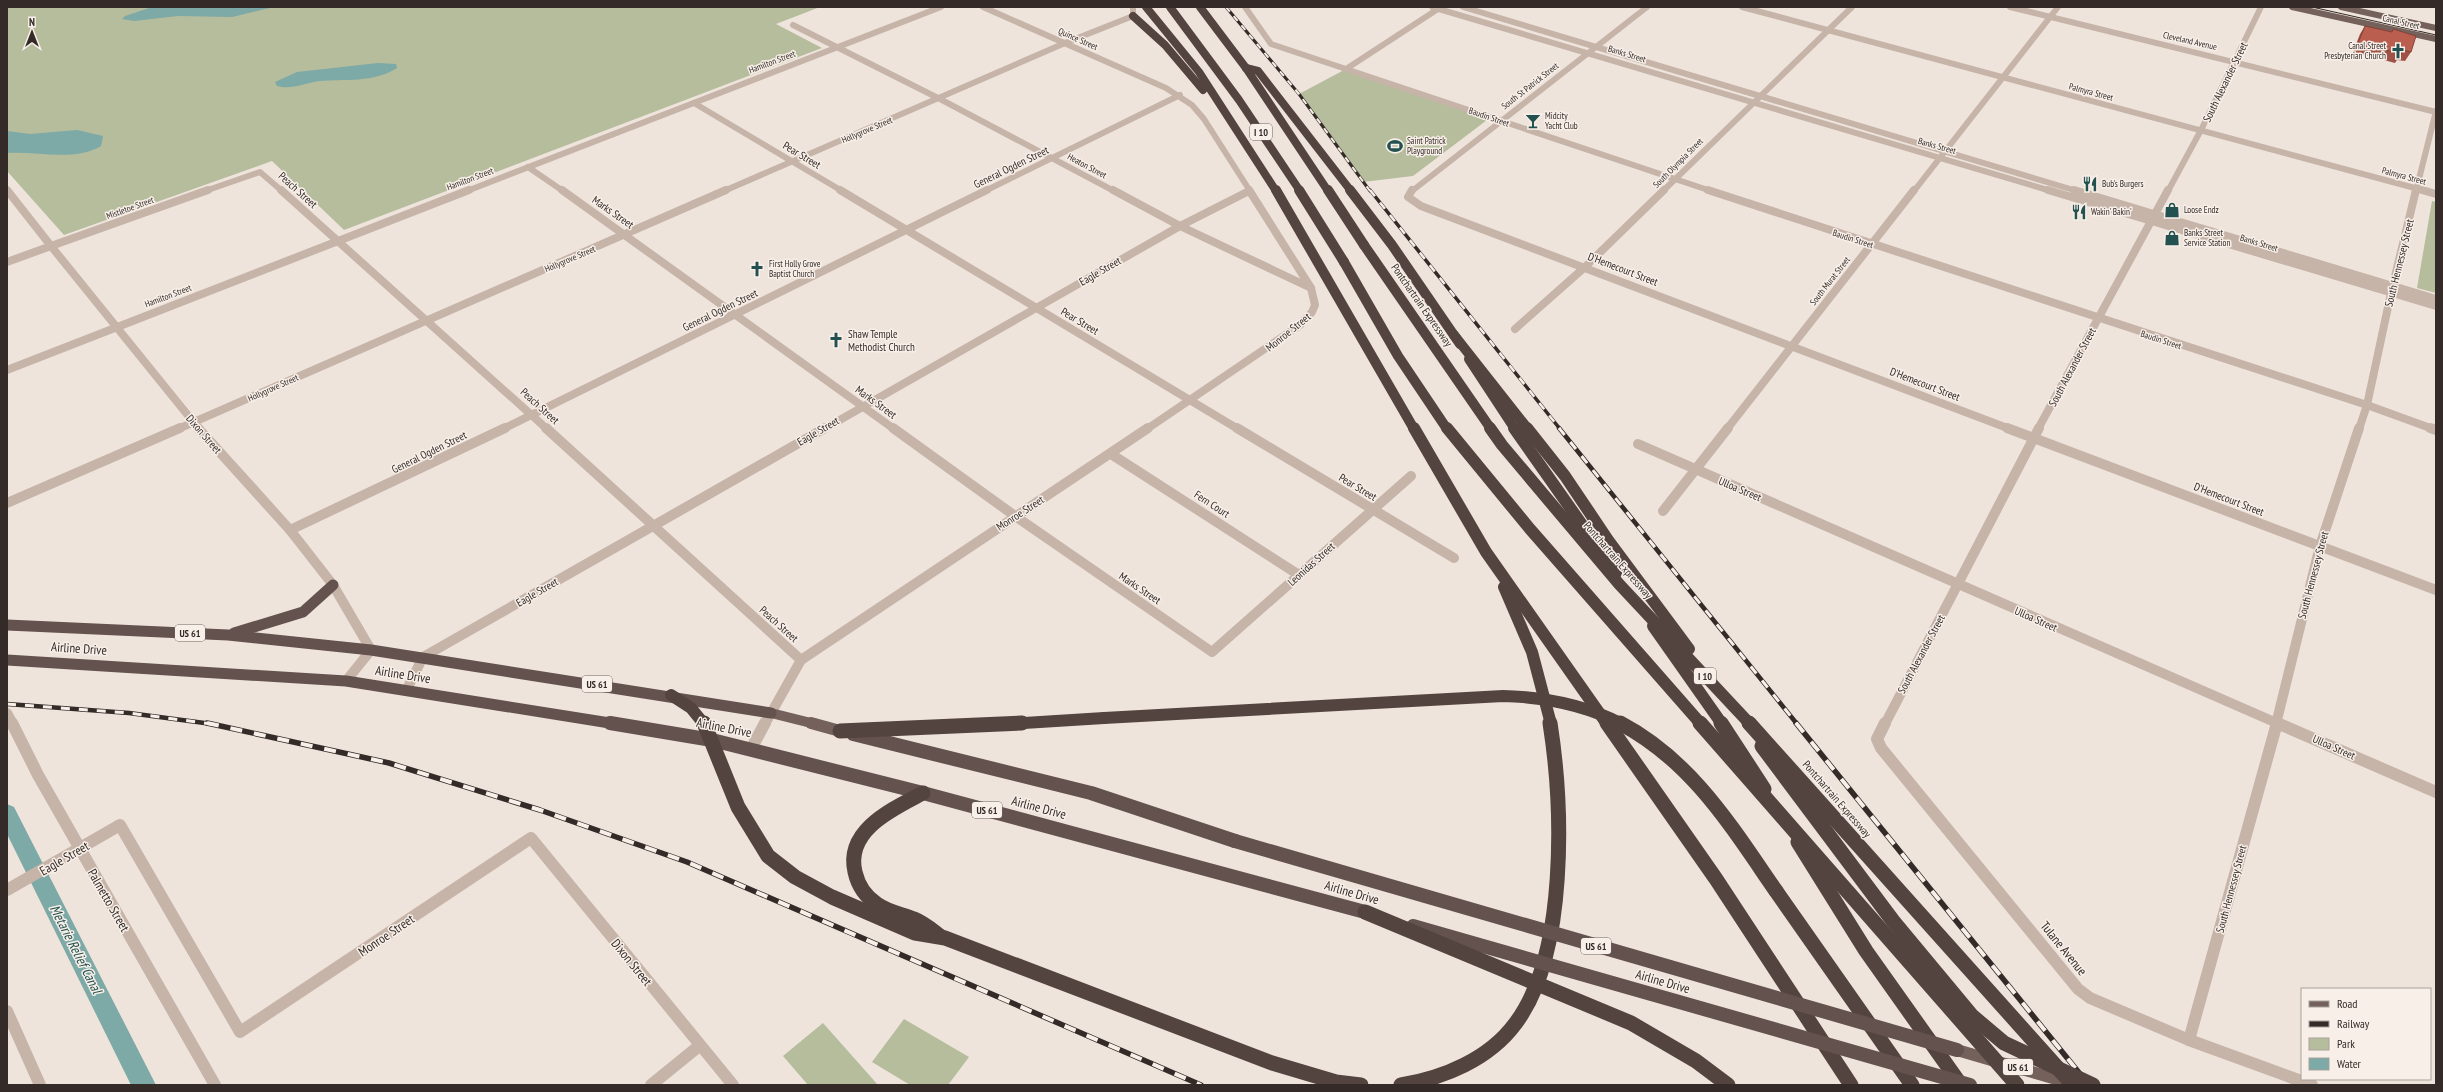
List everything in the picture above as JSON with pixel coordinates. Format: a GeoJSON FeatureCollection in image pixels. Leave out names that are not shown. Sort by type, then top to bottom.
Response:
{"type":"FeatureCollection","features":[{"type":"Feature","properties":{"kind":"highway"},"geometry":{"type":"LineString","coordinates":[[1146,7],[1199,72],[1235,126],[1278,196],[1486,552],[1524,629],[1534,658],[1550,720],[1560,796],[1554,911],[1539,972],[1525,1009],[1511,1028],[1470,1062],[1442,1077],[1401,1085]]}},
{"type":"Feature","properties":{"kind":"highway","name":"I 10"},"geometry":{"type":"LineString","coordinates":[[1170,7],[1226,80],[1281,160],[1344,262],[1398,356],[1436,415],[1535,535],[2017,1085]]}},
{"type":"Feature","properties":{"kind":"highway","name":"Pontchartrain Expressway"},"geometry":{"type":"LineString","coordinates":[[1200,7],[1246,68],[1364,245],[1502,445],[1609,572],[1793,770],[2073,1085]]}},
{"type":"Feature","properties":{"kind":"highway"},"geometry":{"type":"LineString","coordinates":[[1133,16],[1165,45],[1227,122],[1235,126]]}},
{"type":"Feature","properties":{"kind":"highway"},"geometry":{"type":"LineString","coordinates":[[1246,68],[1258,71],[1392,245],[1454,335],[1494,400],[1735,743],[1866,951],[1961,1085]]}},
{"type":"Feature","properties":{"kind":"highway"},"geometry":{"type":"LineString","coordinates":[[1454,335],[1565,476],[1612,547],[1893,921],[1972,1016],[2004,1043],[2093,1085]]}},
{"type":"Feature","properties":{"kind":"highway"},"geometry":{"type":"LineString","coordinates":[[1486,552],[1716,879],[1851,1085]]}},
{"type":"Feature","properties":{"kind":"highway"},"geometry":{"type":"LineString","coordinates":[[228,634],[303,612],[334,585]]}},
{"type":"Feature","properties":{"kind":"highway","name":"Airline Drive"},"geometry":{"type":"LineString","coordinates":[[9,624],[228,634],[423,656],[771,712]]}},
{"type":"Feature","properties":{"kind":"highway","name":"Airline Drive"},"geometry":{"type":"LineString","coordinates":[[7,660],[346,681],[712,740],[923,793],[1222,872],[1970,1085]]}},
{"type":"Feature","properties":{"kind":"highway"},"geometry":{"type":"LineString","coordinates":[[671,695],[691,708],[702,720],[712,740],[738,807],[768,856],[795,877],[832,897],[915,933],[945,938],[1272,1063],[1336,1082],[1361,1085]]}},
{"type":"Feature","properties":{"kind":"highway"},"geometry":{"type":"LineString","coordinates":[[840,731],[985,726],[1492,696],[1537,698],[1574,706],[1643,735],[1678,761],[1713,799],[1912,1085]]}},
{"type":"Feature","properties":{"kind":"highway","name":"Airline Drive"},"geometry":{"type":"LineString","coordinates":[[840,731],[988,766],[1091,793],[1235,841],[1957,1050]]}},
{"type":"Feature","properties":{"kind":"highway"},"geometry":{"type":"LineString","coordinates":[[923,793],[886,814],[872,824],[863,833],[856,845],[853,860],[855,879],[864,892],[878,905],[920,922],[945,938]]}},
{"type":"Feature","properties":{"kind":"highway"},"geometry":{"type":"LineString","coordinates":[[1365,912],[1632,1023],[1696,1061],[1728,1085]]}},
{"type":"Feature","properties":{"kind":"main road","name":"Canal Street"},"geometry":{"type":"LineString","coordinates":[[2292,7],[2436,39]]}},
{"type":"Feature","properties":{"kind":"main road","name":"Canal Street"},"geometry":{"type":"LineString","coordinates":[[2342,7],[2436,28]]}},
{"type":"Feature","properties":{"kind":"main road","name":"Airline Drive"},"geometry":{"type":"LineString","coordinates":[[771,712],[840,731]]}},
{"type":"Feature","properties":{"kind":"main road","name":"US 61"},"geometry":{"type":"LineString","coordinates":[[1957,1050],[2078,1085]]}},
{"type":"Feature","properties":{"kind":"street","name":"Hamilton Street"},"geometry":{"type":"LineString","coordinates":[[7,370],[941,7]]}},
{"type":"Feature","properties":{"kind":"street","name":"Quince Street"},"geometry":{"type":"LineString","coordinates":[[983,7],[1166,88],[1180,95],[1192,105],[1204,119],[1311,288],[1316,303]]}},
{"type":"Feature","properties":{"kind":"street"},"geometry":{"type":"LineString","coordinates":[[1133,7],[1133,16]]}},
{"type":"Feature","properties":{"kind":"street","name":"Baudin Street"},"geometry":{"type":"LineString","coordinates":[[1245,7],[1271,44],[2097,320],[2367,405],[2436,430]]}},
{"type":"Feature","properties":{"kind":"street","name":"Banks Street"},"geometry":{"type":"LineString","coordinates":[[1463,7],[1760,95],[1943,154],[2392,289],[2436,306]]}},
{"type":"Feature","properties":{"kind":"street","name":"South St Patrick Street"},"geometry":{"type":"LineString","coordinates":[[1408,197],[1414,188],[1647,7]]}},
{"type":"Feature","properties":{"kind":"street","name":"Palmyra Street"},"geometry":{"type":"LineString","coordinates":[[1742,7],[2436,194]]}},
{"type":"Feature","properties":{"kind":"street","name":"South Olympia Street"},"geometry":{"type":"LineString","coordinates":[[1515,329],[1585,267],[1852,7]]}},
{"type":"Feature","properties":{"kind":"street","name":"Cleveland Avenue"},"geometry":{"type":"LineString","coordinates":[[2010,7],[2236,61],[2436,112]]}},
{"type":"Feature","properties":{"kind":"street","name":"South Murat Street"},"geometry":{"type":"LineString","coordinates":[[1663,511],[2058,7]]}},
{"type":"Feature","properties":{"kind":"street","name":"South Alexander Street"},"geometry":{"type":"LineString","coordinates":[[1883,728],[2034,438],[2201,130],[2236,61],[2261,7]]}},
{"type":"Feature","properties":{"kind":"street"},"geometry":{"type":"LineString","coordinates":[[1346,69],[1437,8]]}},
{"type":"Feature","properties":{"kind":"street","name":"Banks Street"},"geometry":{"type":"LineString","coordinates":[[1437,8],[1588,52],[1752,103],[1943,154]]}},
{"type":"Feature","properties":{"kind":"street","name":"Hollygrove Street"},"geometry":{"type":"LineString","coordinates":[[7,502],[940,99],[1064,43],[1133,16]]}},
{"type":"Feature","properties":{"kind":"street","name":"Heaton Street"},"geometry":{"type":"LineString","coordinates":[[792,25],[1054,158],[1180,226],[1311,288]]}},
{"type":"Feature","properties":{"kind":"street","name":"General Ogden Street"},"geometry":{"type":"LineString","coordinates":[[290,530],[532,415],[1180,95]]}},
{"type":"Feature","properties":{"kind":"street","name":"Pear Street"},"geometry":{"type":"LineString","coordinates":[[694,103],[1373,508],[1454,558]]}},
{"type":"Feature","properties":{"kind":"street","name":"South Hennessey Street"},"geometry":{"type":"LineString","coordinates":[[2189,1040],[2277,722],[2320,546],[2367,405],[2392,289],[2436,112]]}},
{"type":"Feature","properties":{"kind":"street","name":"Marks Street"},"geometry":{"type":"LineString","coordinates":[[528,167],[626,235],[1014,516],[1212,652]]}},
{"type":"Feature","properties":{"kind":"street","name":"Peach Street"},"geometry":{"type":"LineString","coordinates":[[260,172],[532,415],[801,660]]}},
{"type":"Feature","properties":{"kind":"street","name":"Mistletoe Street"},"geometry":{"type":"LineString","coordinates":[[7,262],[260,172]]}},
{"type":"Feature","properties":{"kind":"street","name":"Dixon Street"},"geometry":{"type":"LineString","coordinates":[[7,190],[115,327],[194,422],[290,530],[334,585],[371,650]]}},
{"type":"Feature","properties":{"kind":"street","name":"Eagle Street"},"geometry":{"type":"LineString","coordinates":[[423,656],[1180,226],[1249,191]]}},
{"type":"Feature","properties":{"kind":"street","name":"D'Hemecourt Street"},"geometry":{"type":"LineString","coordinates":[[1408,197],[1421,206],[2436,590]]}},
{"type":"Feature","properties":{"kind":"street","name":"Banks Street"},"geometry":{"type":"LineString","coordinates":[[2392,289],[2436,298]]}},
{"type":"Feature","properties":{"kind":"street","name":"Monroe Street"},"geometry":{"type":"LineString","coordinates":[[751,749],[801,660],[1014,516],[1111,454],[1278,342],[1312,313],[1316,303]]}},
{"type":"Feature","properties":{"kind":"street","name":"Ulloa Street"},"geometry":{"type":"LineString","coordinates":[[1638,444],[2097,646],[2277,722],[2436,792]]}},
{"type":"Feature","properties":{"kind":"street","name":"Fern Court"},"geometry":{"type":"LineString","coordinates":[[1111,454],[1299,575]]}},
{"type":"Feature","properties":{"kind":"street","name":"Leonidas Street"},"geometry":{"type":"LineString","coordinates":[[1212,652],[1373,508],[1411,476]]}},
{"type":"Feature","properties":{"kind":"street"},"geometry":{"type":"LineString","coordinates":[[346,681],[371,650]]}},
{"type":"Feature","properties":{"kind":"street"},"geometry":{"type":"LineString","coordinates":[[406,691],[423,656]]}},
{"type":"Feature","properties":{"kind":"street","name":"Palmetto Street"},"geometry":{"type":"LineString","coordinates":[[7,713],[38,775],[215,1085]]}},
{"type":"Feature","properties":{"kind":"street","name":"Tulane Avenue"},"geometry":{"type":"LineString","coordinates":[[1883,728],[1877,739],[1881,748],[2078,988],[2090,998],[2189,1040],[2312,1085]]}},
{"type":"Feature","properties":{"kind":"street","name":"Eagle Street"},"geometry":{"type":"LineString","coordinates":[[7,890],[120,825],[240,1032]]}},
{"type":"Feature","properties":{"kind":"street","name":"Dixon Street"},"geometry":{"type":"LineString","coordinates":[[531,838],[733,1085]]}},
{"type":"Feature","properties":{"kind":"street","name":"Monroe Street"},"geometry":{"type":"LineString","coordinates":[[240,1032],[531,838]]}},
{"type":"Feature","properties":{"kind":"street"},"geometry":{"type":"LineString","coordinates":[[7,1010],[40,1085]]}},
{"type":"Feature","properties":{"kind":"street"},"geometry":{"type":"LineString","coordinates":[[651,1085],[700,1046]]}},
{"type":"Feature","properties":{"kind":"green space"},"geometry":{"type":"Polygon","coordinates":[[[7,7],[820,7],[776,24],[822,48],[344,230],[272,161],[64,235],[7,171],[7,7]]]}},
{"type":"Feature","properties":{"kind":"green space","name":"Saint Patrick Playground"},"geometry":{"type":"Polygon","coordinates":[[[1346,69],[1491,117],[1413,176],[1363,182],[1299,94],[1346,69]]]}},
{"type":"Feature","properties":{"kind":"green space"},"geometry":{"type":"Polygon","coordinates":[[[2432,201],[2436,202],[2436,293],[2417,288],[2432,201]]]}},
{"type":"Feature","properties":{"kind":"green space"},"geometry":{"type":"Polygon","coordinates":[[[904,1019],[969,1057],[948,1085],[910,1085],[872,1062],[904,1019]]]}},
{"type":"Feature","properties":{"kind":"green space"},"geometry":{"type":"Polygon","coordinates":[[[823,1023],[878,1085],[808,1085],[783,1056],[823,1023]]]}},
{"type":"Feature","properties":{"kind":"water"},"geometry":{"type":"Polygon","coordinates":[[[152,7],[274,7],[232,17],[178,16],[134,21],[122,19],[125,16],[152,7]]]}},
{"type":"Feature","properties":{"kind":"water"},"geometry":{"type":"Polygon","coordinates":[[[378,63],[396,64],[397,68],[388,73],[369,78],[319,81],[288,87],[277,86],[275,82],[297,72],[378,63]]]}},
{"type":"Feature","properties":{"kind":"water"},"geometry":{"type":"Polygon","coordinates":[[[77,130],[103,136],[101,146],[79,154],[68,155],[7,153],[7,131],[30,134],[77,130]]]}},
{"type":"Feature","properties":{"kind":"building"},"geometry":{"type":"Polygon","coordinates":[[[2365,26],[2392,32],[2393,29],[2416,36],[2411,52],[2402,50],[2401,54],[2358,43],[2365,26]]]}},
{"type":"Feature","properties":{"kind":"waterway","name":"Metarie Relief Canal"},"geometry":{"type":"LineString","coordinates":[[7,813],[144,1085]]}},
{"type":"Feature","properties":{"kind":"tram line"},"geometry":{"type":"LineString","coordinates":[[2312,7],[2436,35]]}},
{"type":"Feature","properties":{"kind":"railway"},"geometry":{"type":"LineString","coordinates":[[1226,7],[1299,94],[1370,191]]}},
{"type":"Feature","properties":{"kind":"railway"},"geometry":{"type":"LineString","coordinates":[[1370,190],[1560,429]]}},
{"type":"Feature","properties":{"kind":"railway"},"geometry":{"type":"LineString","coordinates":[[1559,428],[1797,724]]}},
{"type":"Feature","properties":{"kind":"railway"},"geometry":{"type":"LineString","coordinates":[[7,704],[129,713],[211,724]]}},
{"type":"Feature","properties":{"kind":"railway"},"geometry":{"type":"LineString","coordinates":[[1796,723],[2089,1085]]}},
{"type":"Feature","properties":{"kind":"railway"},"geometry":{"type":"LineString","coordinates":[[211,724],[389,763],[540,810],[687,862],[1201,1085]]}},
{"type":"Feature","properties":{"kind":"place","name":"Canal Street Presbyterian Church"},"geometry":{"type":"Point","coordinates":[2398,51]}},
{"type":"Feature","properties":{"kind":"place","name":"Midcity Yacht Club"},"geometry":{"type":"Point","coordinates":[1533,121]}},
{"type":"Feature","properties":{"kind":"place","name":"Saint Patrick Playground"},"geometry":{"type":"Point","coordinates":[1395,146]}},
{"type":"Feature","properties":{"kind":"place","name":"Bub's Burgers"},"geometry":{"type":"Point","coordinates":[2090,184]}},
{"type":"Feature","properties":{"kind":"place","name":"Loose Endz"},"geometry":{"type":"Point","coordinates":[2172,210]}},
{"type":"Feature","properties":{"kind":"place","name":"Wakin' Bakin'"},"geometry":{"type":"Point","coordinates":[2079,212]}},
{"type":"Feature","properties":{"kind":"place","name":"Banks Street Service Station"},"geometry":{"type":"Point","coordinates":[2172,238]}},
{"type":"Feature","properties":{"kind":"place","name":"First Holly Grove Baptist Church"},"geometry":{"type":"Point","coordinates":[757,269]}},
{"type":"Feature","properties":{"kind":"place","name":"Shaw Temple Methodist Church"},"geometry":{"type":"Point","coordinates":[836,340]}}]}
